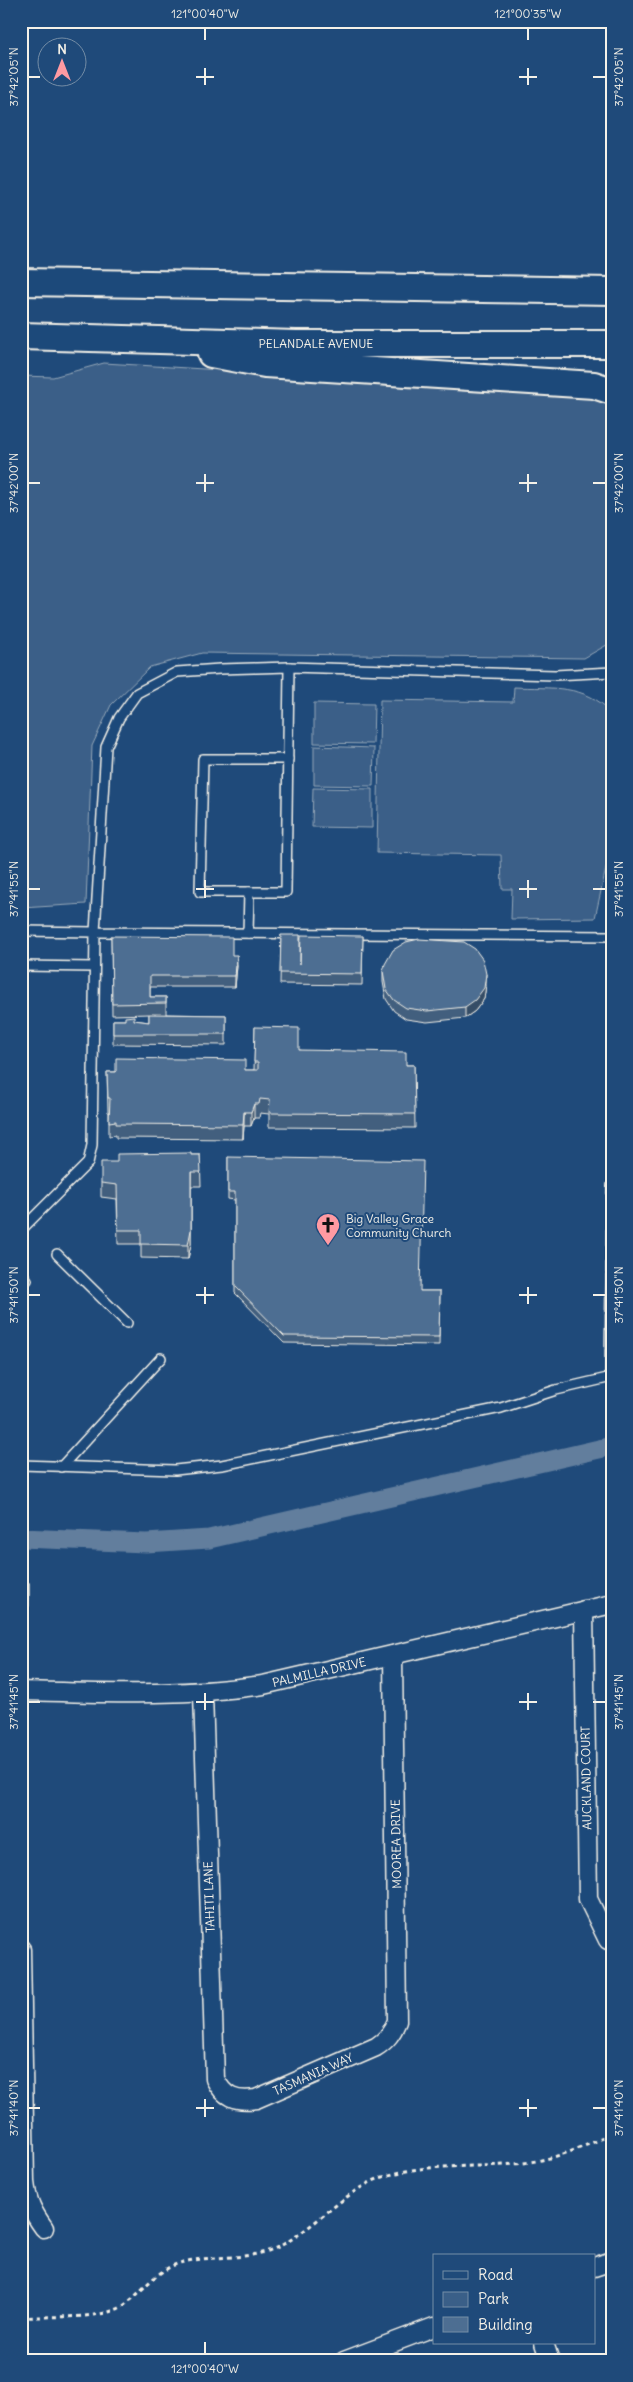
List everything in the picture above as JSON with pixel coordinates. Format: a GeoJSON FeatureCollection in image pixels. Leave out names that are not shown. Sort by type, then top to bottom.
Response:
{"type":"FeatureCollection","features":[{"type":"Feature","properties":{"kind":"main road"},"geometry":{"type":"LineString","coordinates":[[21,282],[612,291]]}},
{"type":"Feature","properties":{"kind":"main road","name":"PELANDALE AVENUE"},"geometry":{"type":"LineString","coordinates":[[21,336],[296,344],[612,344]]}},
{"type":"Feature","properties":{"kind":"main road"},"geometry":{"type":"LineString","coordinates":[[142,340],[265,364],[594,386],[612,391]]}},
{"type":"Feature","properties":{"kind":"street","name":"PALMILLA DRIVE"},"geometry":{"type":"LineString","coordinates":[[21,1691],[203,1693],[263,1685],[612,1604]]}},
{"type":"Feature","properties":{"kind":"street","name":"AUCKLAND COURT"},"geometry":{"type":"LineString","coordinates":[[584,1610],[588,1899],[608,1940]]}},
{"type":"Feature","properties":{"kind":"street","name":"MOOREA DRIVE"},"geometry":{"type":"LineString","coordinates":[[393,2032],[397,2021],[398,2000],[394,1655]]}},
{"type":"Feature","properties":{"kind":"street","name":"TAHITI LANE"},"geometry":{"type":"LineString","coordinates":[[203,1693],[214,2079],[221,2091],[227,2096]]}},
{"type":"Feature","properties":{"kind":"street"},"geometry":{"type":"LineString","coordinates":[[21,1949],[25,2182],[27,2198],[34,2214],[44,2228]]}},
{"type":"Feature","properties":{"kind":"street","name":"TASMANIA WAY"},"geometry":{"type":"LineString","coordinates":[[227,2096],[242,2101],[256,2099],[376,2046],[385,2041],[393,2032]]}},
{"type":"Feature","properties":{"kind":"street"},"geometry":{"type":"LineString","coordinates":[[596,2267],[612,2261]]}},
{"type":"Feature","properties":{"kind":"street"},"geometry":{"type":"LineString","coordinates":[[344,2361],[433,2327]]}},
{"type":"Feature","properties":{"kind":"street"},"geometry":{"type":"LineString","coordinates":[[544,2344],[550,2361]]}},
{"type":"Feature","properties":{"kind":"lane"},"geometry":{"type":"LineString","coordinates":[[21,1230],[88,1163],[92,1145],[95,932],[106,747],[119,718],[137,694],[177,672],[220,669],[289,667],[554,675],[612,672]]}},
{"type":"Feature","properties":{"kind":"lane"},"geometry":{"type":"LineString","coordinates":[[288,759],[203,759],[200,892],[286,892],[288,759],[289,667]]}},
{"type":"Feature","properties":{"kind":"lane"},"geometry":{"type":"LineString","coordinates":[[248,933],[249,892]]}},
{"type":"Feature","properties":{"kind":"lane"},"geometry":{"type":"LineString","coordinates":[[21,931],[612,936]]}},
{"type":"Feature","properties":{"kind":"lane"},"geometry":{"type":"LineString","coordinates":[[21,966],[94,967]]}},
{"type":"Feature","properties":{"kind":"lane"},"geometry":{"type":"LineString","coordinates":[[21,1465],[175,1470],[222,1465],[501,1408],[556,1390],[611,1377],[612,1185]]}},
{"type":"Feature","properties":{"kind":"lane"},"geometry":{"type":"LineString","coordinates":[[57,1254],[127,1323]]}},
{"type":"Feature","properties":{"kind":"lane"},"geometry":{"type":"LineString","coordinates":[[21,1272],[28,1280]]}},
{"type":"Feature","properties":{"kind":"lane"},"geometry":{"type":"LineString","coordinates":[[61,1466],[161,1358]]}},
{"type":"Feature","properties":{"kind":"path"},"geometry":{"type":"LineString","coordinates":[[21,2318],[113,2311],[160,2272],[182,2262],[244,2256],[275,2248],[298,2236],[365,2185],[382,2177],[405,2171],[442,2166],[529,2163],[563,2155],[612,2134]]}},
{"type":"Feature","properties":{"kind":"green space"},"geometry":{"type":"Polygon","coordinates":[[[104,363],[586,392],[612,405],[612,642],[584,658],[202,653],[150,667],[111,705],[92,746],[86,904],[21,908],[21,376],[53,377],[104,363]]]}},
{"type":"Feature","properties":{"kind":"green space"},"geometry":{"type":"Polygon","coordinates":[[[514,687],[554,688],[578,692],[601,703],[612,713],[612,841],[595,918],[511,919],[512,889],[502,889],[501,855],[377,853],[380,700],[513,702],[514,687]]]}},
{"type":"Feature","properties":{"kind":"green space"},"geometry":{"type":"Polygon","coordinates":[[[314,703],[374,704],[373,744],[314,743],[314,703]]]}},
{"type":"Feature","properties":{"kind":"green space"},"geometry":{"type":"Polygon","coordinates":[[[314,746],[374,748],[373,786],[314,785],[314,746]]]}},
{"type":"Feature","properties":{"kind":"green space"},"geometry":{"type":"Polygon","coordinates":[[[313,788],[372,789],[372,828],[312,827],[313,788]]]}},
{"type":"Feature","properties":{"kind":"building"},"geometry":{"type":"Polygon","coordinates":[[[281,935],[300,935],[300,964],[301,935],[363,936],[362,974],[280,973],[281,935]]]}},
{"type":"Feature","properties":{"kind":"building"},"geometry":{"type":"Polygon","coordinates":[[[111,936],[232,937],[232,955],[237,955],[235,976],[150,976],[150,997],[166,997],[166,1003],[112,1004],[111,936]]]}},
{"type":"Feature","properties":{"kind":"building"},"geometry":{"type":"Polygon","coordinates":[[[419,939],[464,942],[475,949],[483,960],[486,974],[484,988],[475,1000],[465,1007],[427,1011],[406,1008],[394,1000],[386,989],[383,971],[385,964],[393,950],[406,942],[419,939]]]}},
{"type":"Feature","properties":{"kind":"building"},"geometry":{"type":"Polygon","coordinates":[[[149,1014],[226,1015],[226,1034],[113,1034],[113,1020],[125,1020],[125,1017],[134,1016],[134,1020],[149,1022],[149,1014]]]}},
{"type":"Feature","properties":{"kind":"building"},"geometry":{"type":"Polygon","coordinates":[[[255,1027],[299,1028],[299,1050],[406,1052],[406,1065],[414,1065],[415,1114],[269,1113],[270,1100],[260,1099],[259,1104],[254,1104],[251,1112],[244,1112],[243,1125],[116,1124],[116,1121],[109,1122],[110,1098],[108,1098],[107,1072],[116,1072],[116,1058],[245,1060],[245,1070],[258,1070],[258,1062],[254,1062],[255,1027]]]}},
{"type":"Feature","properties":{"kind":"building"},"geometry":{"type":"Polygon","coordinates":[[[191,1153],[191,1155],[200,1155],[201,1172],[191,1172],[191,1230],[188,1245],[141,1244],[141,1230],[118,1230],[117,1185],[101,1183],[101,1162],[117,1162],[117,1154],[191,1153]]]}},
{"type":"Feature","properties":{"kind":"building","name":"Big Valley Grace Community Church"},"geometry":{"type":"Polygon","coordinates":[[[228,1157],[423,1161],[420,1291],[440,1291],[439,1337],[284,1336],[235,1286],[235,1192],[228,1192],[228,1157]]]}},
{"type":"Feature","properties":{"kind":"building"},"geometry":{"type":"Polygon","coordinates":[[[21,1583],[29,1583],[29,1599],[21,1599],[21,1583]]]}},
{"type":"Feature","properties":{"kind":"waterway"},"geometry":{"type":"LineString","coordinates":[[21,1538],[146,1543],[209,1539],[612,1446]]}},
{"type":"Feature","properties":{"kind":"place","name":"Big Valley Grace Community Church"},"geometry":{"type":"Point","coordinates":[328,1246]}}]}
